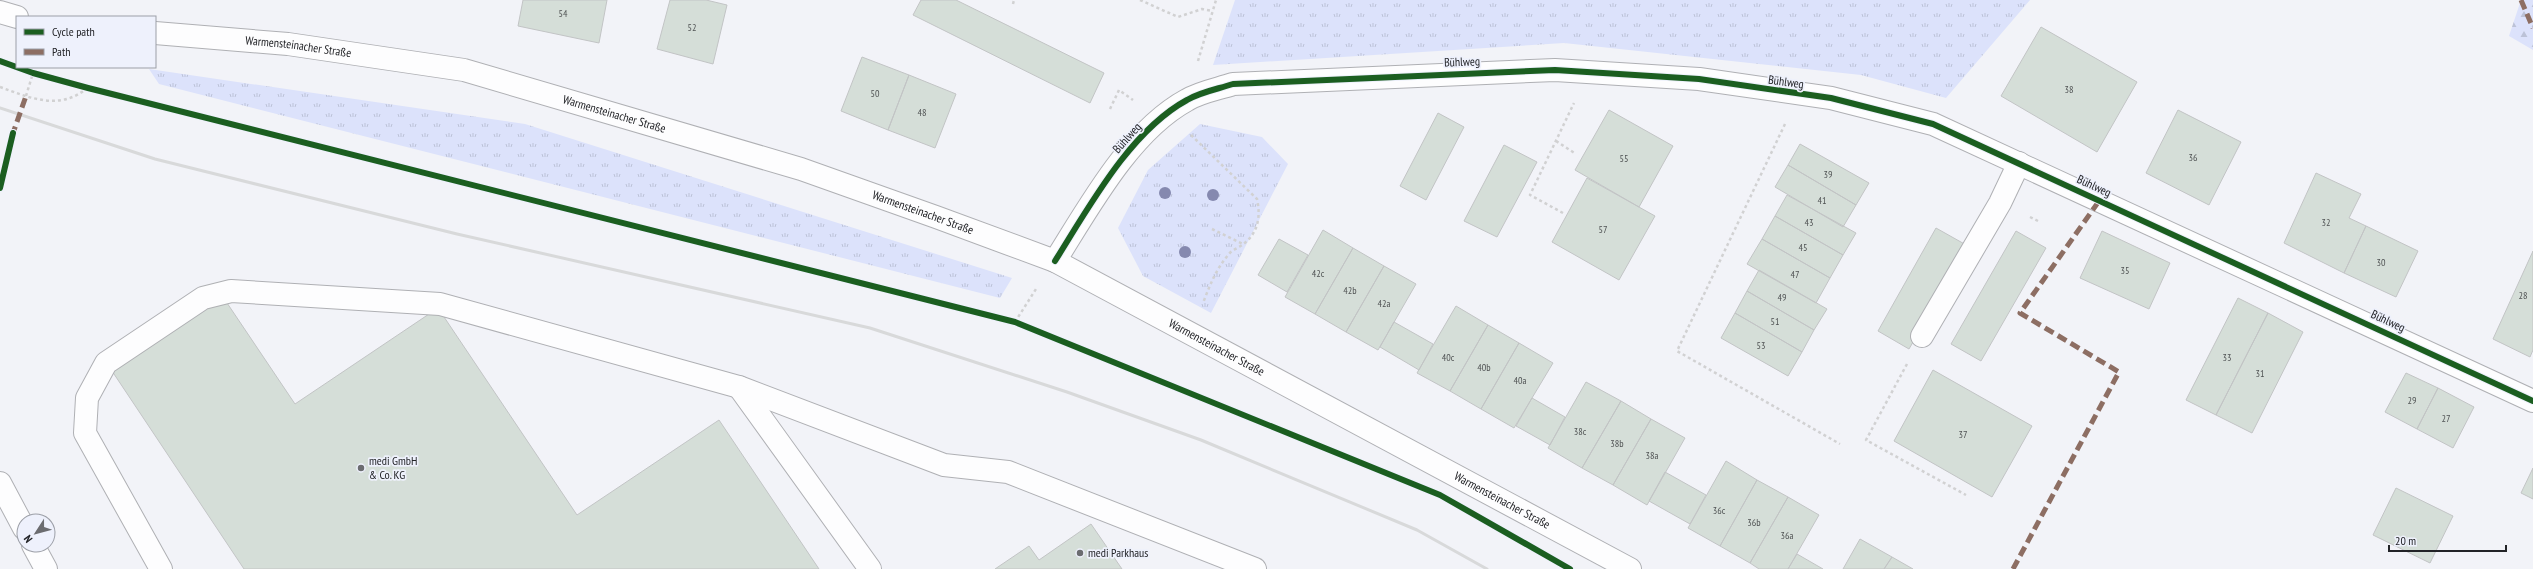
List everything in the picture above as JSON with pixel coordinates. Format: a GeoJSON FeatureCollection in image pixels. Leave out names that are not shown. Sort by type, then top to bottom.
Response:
{"type":"FeatureCollection","features":[{"type":"Feature","properties":{"kind":"street"},"geometry":{"type":"LineString","coordinates":[[0,12],[16,17]]}},
{"type":"Feature","properties":{"kind":"street","name":"Warmensteinacher Straße"},"geometry":{"type":"LineString","coordinates":[[156,33],[288,44],[464,70],[610,111],[800,169],[1055,261],[1630,569]]}},
{"type":"Feature","properties":{"kind":"street","name":"Bühlweg"},"geometry":{"type":"LineString","coordinates":[[1055,261],[1110,174],[1141,135],[1187,100],[1233,84],[1556,70],[1699,79],[1799,95],[1831,98],[1933,124],[2533,401]]}},
{"type":"Feature","properties":{"kind":"street"},"geometry":{"type":"LineString","coordinates":[[1922,336],[2000,203],[2019,163]]}},
{"type":"Feature","properties":{"kind":"street"},"geometry":{"type":"LineString","coordinates":[[161,569],[85,432],[87,398],[106,363],[203,298],[231,291],[440,304],[739,387],[944,465],[1008,472],[1255,569]]}},
{"type":"Feature","properties":{"kind":"street"},"geometry":{"type":"LineString","coordinates":[[739,387],[870,569]]}},
{"type":"Feature","properties":{"kind":"street"},"geometry":{"type":"LineString","coordinates":[[0,483],[16,513]]}},
{"type":"Feature","properties":{"kind":"street"},"geometry":{"type":"LineString","coordinates":[[37,553],[46,569]]}},
{"type":"Feature","properties":{"kind":"path"},"geometry":{"type":"LineString","coordinates":[[1013,4],[1014,0]]}},
{"type":"Feature","properties":{"kind":"path"},"geometry":{"type":"LineString","coordinates":[[1140,0],[1178,17],[1202,9],[1213,11]]}},
{"type":"Feature","properties":{"kind":"path"},"geometry":{"type":"LineString","coordinates":[[1187,100],[1216,0]]}},
{"type":"Feature","properties":{"kind":"path"},"geometry":{"type":"LineString","coordinates":[[0,61],[16,67]]}},
{"type":"Feature","properties":{"kind":"path"},"geometry":{"type":"LineString","coordinates":[[19,68],[88,88],[1015,322],[1359,462]]}},
{"type":"Feature","properties":{"kind":"path"},"geometry":{"type":"LineString","coordinates":[[1563,213],[1530,195],[1589,72]]}},
{"type":"Feature","properties":{"kind":"path"},"geometry":{"type":"LineString","coordinates":[[26,96],[33,73]]}},
{"type":"Feature","properties":{"kind":"path"},"geometry":{"type":"LineString","coordinates":[[0,87],[26,96],[58,102],[76,98],[88,88]]}},
{"type":"Feature","properties":{"kind":"path"},"geometry":{"type":"LineString","coordinates":[[1799,95],[1677,351],[1840,444]]}},
{"type":"Feature","properties":{"kind":"path"},"geometry":{"type":"LineString","coordinates":[[1191,333],[1214,274],[1230,252],[1244,244],[1257,228],[1260,213],[1257,199],[1194,137]]}},
{"type":"Feature","properties":{"kind":"path"},"geometry":{"type":"LineString","coordinates":[[1556,141],[1576,154]]}},
{"type":"Feature","properties":{"kind":"path"},"geometry":{"type":"LineString","coordinates":[[1212,229],[1244,244]]}},
{"type":"Feature","properties":{"kind":"path"},"geometry":{"type":"LineString","coordinates":[[1015,322],[1055,261]]}},
{"type":"Feature","properties":{"kind":"path"},"geometry":{"type":"LineString","coordinates":[[1922,336],[1866,440],[1966,496]]}},
{"type":"Feature","properties":{"kind":"green space"},"geometry":{"type":"Polygon","coordinates":[[[1235,0],[2030,0],[1946,98],[1861,75],[1564,43],[1213,65],[1235,0]]]}},
{"type":"Feature","properties":{"kind":"green space"},"geometry":{"type":"Polygon","coordinates":[[[2521,0],[2533,0],[2533,50],[2509,36],[2521,0]]]}},
{"type":"Feature","properties":{"kind":"green space"},"geometry":{"type":"Polygon","coordinates":[[[149,69],[525,124],[1012,278],[1000,298],[159,84],[149,69]]]}},
{"type":"Feature","properties":{"kind":"green space"},"geometry":{"type":"Polygon","coordinates":[[[1200,124],[1262,137],[1288,164],[1211,313],[1143,276],[1118,228],[1148,170],[1200,124]]]}},
{"type":"Feature","properties":{"kind":"building"},"geometry":{"type":"Polygon","coordinates":[[[523,0],[607,0],[599,43],[518,26],[523,0]]]}},
{"type":"Feature","properties":{"kind":"building"},"geometry":{"type":"Polygon","coordinates":[[[670,0],[706,0],[727,5],[713,64],[657,49],[670,0]]]}},
{"type":"Feature","properties":{"kind":"building"},"geometry":{"type":"Polygon","coordinates":[[[921,0],[956,0],[1104,73],[1090,103],[913,15],[921,0]]]}},
{"type":"Feature","properties":{"kind":"building"},"geometry":{"type":"Polygon","coordinates":[[[2041,27],[2137,82],[2097,152],[2001,96],[2041,27]]]}},
{"type":"Feature","properties":{"kind":"building"},"geometry":{"type":"Polygon","coordinates":[[[862,57],[909,75],[888,130],[841,111],[862,57]]]}},
{"type":"Feature","properties":{"kind":"building"},"geometry":{"type":"Polygon","coordinates":[[[909,75],[956,94],[935,148],[888,130],[909,75]]]}},
{"type":"Feature","properties":{"kind":"building"},"geometry":{"type":"Polygon","coordinates":[[[1609,110],[1673,146],[1639,207],[1575,170],[1609,110]]]}},
{"type":"Feature","properties":{"kind":"building"},"geometry":{"type":"Polygon","coordinates":[[[2178,110],[2241,142],[2209,205],[2146,173],[2178,110]]]}},
{"type":"Feature","properties":{"kind":"building"},"geometry":{"type":"Polygon","coordinates":[[[1438,113],[1464,127],[1426,200],[1400,186],[1438,113]]]}},
{"type":"Feature","properties":{"kind":"building"},"geometry":{"type":"Polygon","coordinates":[[[1800,144],[1869,183],[1856,205],[1788,165],[1800,144]]]}},
{"type":"Feature","properties":{"kind":"building"},"geometry":{"type":"Polygon","coordinates":[[[1504,145],[1537,162],[1497,237],[1464,221],[1504,145]]]}},
{"type":"Feature","properties":{"kind":"building"},"geometry":{"type":"Polygon","coordinates":[[[1788,165],[1856,205],[1843,227],[1775,187],[1788,165]]]}},
{"type":"Feature","properties":{"kind":"building"},"geometry":{"type":"Polygon","coordinates":[[[2316,173],[2361,194],[2349,218],[2366,226],[2344,273],[2284,243],[2316,173]]]}},
{"type":"Feature","properties":{"kind":"building"},"geometry":{"type":"Polygon","coordinates":[[[1587,178],[1655,216],[1619,280],[1552,242],[1587,178]]]}},
{"type":"Feature","properties":{"kind":"building"},"geometry":{"type":"Polygon","coordinates":[[[1787,195],[1856,233],[1843,255],[1775,216],[1787,195]]]}},
{"type":"Feature","properties":{"kind":"building"},"geometry":{"type":"Polygon","coordinates":[[[1775,216],[1843,255],[1830,278],[1762,239],[1775,216]]]}},
{"type":"Feature","properties":{"kind":"building"},"geometry":{"type":"Polygon","coordinates":[[[2366,226],[2418,251],[2396,297],[2344,273],[2366,226]]]}},
{"type":"Feature","properties":{"kind":"building"},"geometry":{"type":"Polygon","coordinates":[[[1936,228],[1968,246],[1909,349],[1878,331],[1936,228]]]}},
{"type":"Feature","properties":{"kind":"building"},"geometry":{"type":"Polygon","coordinates":[[[1323,230],[1353,248],[1315,314],[1285,297],[1323,230]]]}},
{"type":"Feature","properties":{"kind":"building"},"geometry":{"type":"Polygon","coordinates":[[[2016,231],[2046,248],[1981,361],[1951,344],[2016,231]]]}},
{"type":"Feature","properties":{"kind":"building"},"geometry":{"type":"Polygon","coordinates":[[[2102,231],[2170,263],[2149,309],[2080,278],[2102,231]]]}},
{"type":"Feature","properties":{"kind":"building"},"geometry":{"type":"Polygon","coordinates":[[[1279,239],[1308,255],[1287,292],[1258,275],[1279,239]]]}},
{"type":"Feature","properties":{"kind":"building"},"geometry":{"type":"Polygon","coordinates":[[[1762,239],[1830,278],[1816,303],[1747,264],[1762,239]]]}},
{"type":"Feature","properties":{"kind":"building"},"geometry":{"type":"Polygon","coordinates":[[[1353,248],[1384,266],[1346,332],[1315,314],[1353,248]]]}},
{"type":"Feature","properties":{"kind":"building"},"geometry":{"type":"Polygon","coordinates":[[[2533,251],[2533,350],[2530,357],[2493,339],[2533,251]]]}},
{"type":"Feature","properties":{"kind":"building"},"geometry":{"type":"Polygon","coordinates":[[[1384,266],[1416,284],[1378,350],[1346,332],[1384,266]]]}},
{"type":"Feature","properties":{"kind":"building"},"geometry":{"type":"Polygon","coordinates":[[[1759,270],[1827,309],[1814,330],[1747,291],[1759,270]]]}},
{"type":"Feature","properties":{"kind":"building"},"geometry":{"type":"Polygon","coordinates":[[[1747,291],[1814,330],[1802,352],[1735,313],[1747,291]]]}},
{"type":"Feature","properties":{"kind":"building","name":"medi GmbH & Co. KG"},"geometry":{"type":"Polygon","coordinates":[[[223,297],[295,404],[438,308],[577,515],[719,420],[819,569],[244,569],[112,371],[223,297]]]}},
{"type":"Feature","properties":{"kind":"building"},"geometry":{"type":"Polygon","coordinates":[[[2238,298],[2268,313],[2216,415],[2186,400],[2238,298]]]}},
{"type":"Feature","properties":{"kind":"building"},"geometry":{"type":"Polygon","coordinates":[[[1456,306],[1488,325],[1450,391],[1417,373],[1456,306]]]}},
{"type":"Feature","properties":{"kind":"building"},"geometry":{"type":"Polygon","coordinates":[[[1735,313],[1802,352],[1788,376],[1721,338],[1735,313]]]}},
{"type":"Feature","properties":{"kind":"building"},"geometry":{"type":"Polygon","coordinates":[[[2268,313],[2303,332],[2252,433],[2216,415],[2268,313]]]}},
{"type":"Feature","properties":{"kind":"building"},"geometry":{"type":"Polygon","coordinates":[[[1394,322],[1433,344],[1419,370],[1380,347],[1394,322]]]}},
{"type":"Feature","properties":{"kind":"building"},"geometry":{"type":"Polygon","coordinates":[[[1488,325],[1519,343],[1481,409],[1450,391],[1488,325]]]}},
{"type":"Feature","properties":{"kind":"building"},"geometry":{"type":"Polygon","coordinates":[[[1519,343],[1553,363],[1514,428],[1481,409],[1519,343]]]}},
{"type":"Feature","properties":{"kind":"building"},"geometry":{"type":"Polygon","coordinates":[[[1933,370],[2032,426],[1992,497],[1894,441],[1933,370]]]}},
{"type":"Feature","properties":{"kind":"building"},"geometry":{"type":"Polygon","coordinates":[[[2406,373],[2438,388],[2417,429],[2385,412],[2406,373]]]}},
{"type":"Feature","properties":{"kind":"building"},"geometry":{"type":"Polygon","coordinates":[[[1586,382],[1621,401],[1582,468],[1548,448],[1586,382]]]}},
{"type":"Feature","properties":{"kind":"building"},"geometry":{"type":"Polygon","coordinates":[[[2438,388],[2474,407],[2453,448],[2417,429],[2438,388]]]}},
{"type":"Feature","properties":{"kind":"building"},"geometry":{"type":"Polygon","coordinates":[[[1532,398],[1565,417],[1550,445],[1516,426],[1532,398]]]}},
{"type":"Feature","properties":{"kind":"building"},"geometry":{"type":"Polygon","coordinates":[[[1621,401],[1651,419],[1613,485],[1582,468],[1621,401]]]}},
{"type":"Feature","properties":{"kind":"building"},"geometry":{"type":"Polygon","coordinates":[[[1651,419],[1685,438],[1647,505],[1613,485],[1651,419]]]}},
{"type":"Feature","properties":{"kind":"building"},"geometry":{"type":"Polygon","coordinates":[[[1726,461],[1757,480],[1720,546],[1688,528],[1726,461]]]}},
{"type":"Feature","properties":{"kind":"building"},"geometry":{"type":"Polygon","coordinates":[[[2533,468],[2533,499],[2521,493],[2533,468]]]}},
{"type":"Feature","properties":{"kind":"building"},"geometry":{"type":"Polygon","coordinates":[[[1665,472],[1706,495],[1690,524],[1649,501],[1665,472]]]}},
{"type":"Feature","properties":{"kind":"building"},"geometry":{"type":"Polygon","coordinates":[[[1757,480],[1788,497],[1750,563],[1720,546],[1757,480]]]}},
{"type":"Feature","properties":{"kind":"building"},"geometry":{"type":"Polygon","coordinates":[[[2396,488],[2453,516],[2430,563],[2373,535],[2396,488]]]}},
{"type":"Feature","properties":{"kind":"building"},"geometry":{"type":"Polygon","coordinates":[[[1788,497],[1819,515],[1788,569],[1759,569],[1750,563],[1788,497]]]}},
{"type":"Feature","properties":{"kind":"building","name":"medi Parkhaus"},"geometry":{"type":"Polygon","coordinates":[[[1091,524],[1122,569],[995,569],[1029,546],[1039,560],[1091,524]]]}},
{"type":"Feature","properties":{"kind":"building"},"geometry":{"type":"Polygon","coordinates":[[[1860,539],[1892,557],[1884,569],[1843,569],[1860,539]]]}},
{"type":"Feature","properties":{"kind":"building"},"geometry":{"type":"Polygon","coordinates":[[[1797,554],[1823,569],[1788,569],[1797,554]]]}},
{"type":"Feature","properties":{"kind":"building"},"geometry":{"type":"Polygon","coordinates":[[[1892,557],[1913,569],[1884,569],[1892,557]]]}},
{"type":"Feature","properties":{"kind":"railway"},"geometry":{"type":"LineString","coordinates":[[0,108],[155,159],[457,234],[870,328],[1067,392],[1201,440],[1417,530],[1487,569]]}},
{"type":"Feature","properties":{"kind":"marked path"},"geometry":{"type":"LineString","coordinates":[[2521,0],[2533,28]]}},
{"type":"Feature","properties":{"kind":"marked path"},"geometry":{"type":"LineString","coordinates":[[12,136],[26,96]]}},
{"type":"Feature","properties":{"kind":"marked path"},"geometry":{"type":"LineString","coordinates":[[2013,569],[2119,372],[2020,313],[2099,201]]}},
{"type":"Feature","properties":{"kind":"cycle path"},"geometry":{"type":"LineString","coordinates":[[0,61],[16,67]]}},
{"type":"Feature","properties":{"kind":"cycle path"},"geometry":{"type":"LineString","coordinates":[[19,68],[88,88],[1015,322],[1440,495],[1570,569]]}},
{"type":"Feature","properties":{"kind":"cycle path"},"geometry":{"type":"LineString","coordinates":[[1055,261],[1112,172],[1129,150],[1147,131],[1166,114],[1192,97],[1233,84],[1555,70],[1699,79],[1831,98],[1933,124],[2533,401]]}},
{"type":"Feature","properties":{"kind":"cycle path"},"geometry":{"type":"LineString","coordinates":[[0,188],[13,133]]}},
{"type":"Feature","properties":{"kind":"place","name":"medi GmbH & Co. KG"},"geometry":{"type":"Point","coordinates":[361,468]}},
{"type":"Feature","properties":{"kind":"place","name":"medi Parkhaus"},"geometry":{"type":"Point","coordinates":[1080,553]}}]}
